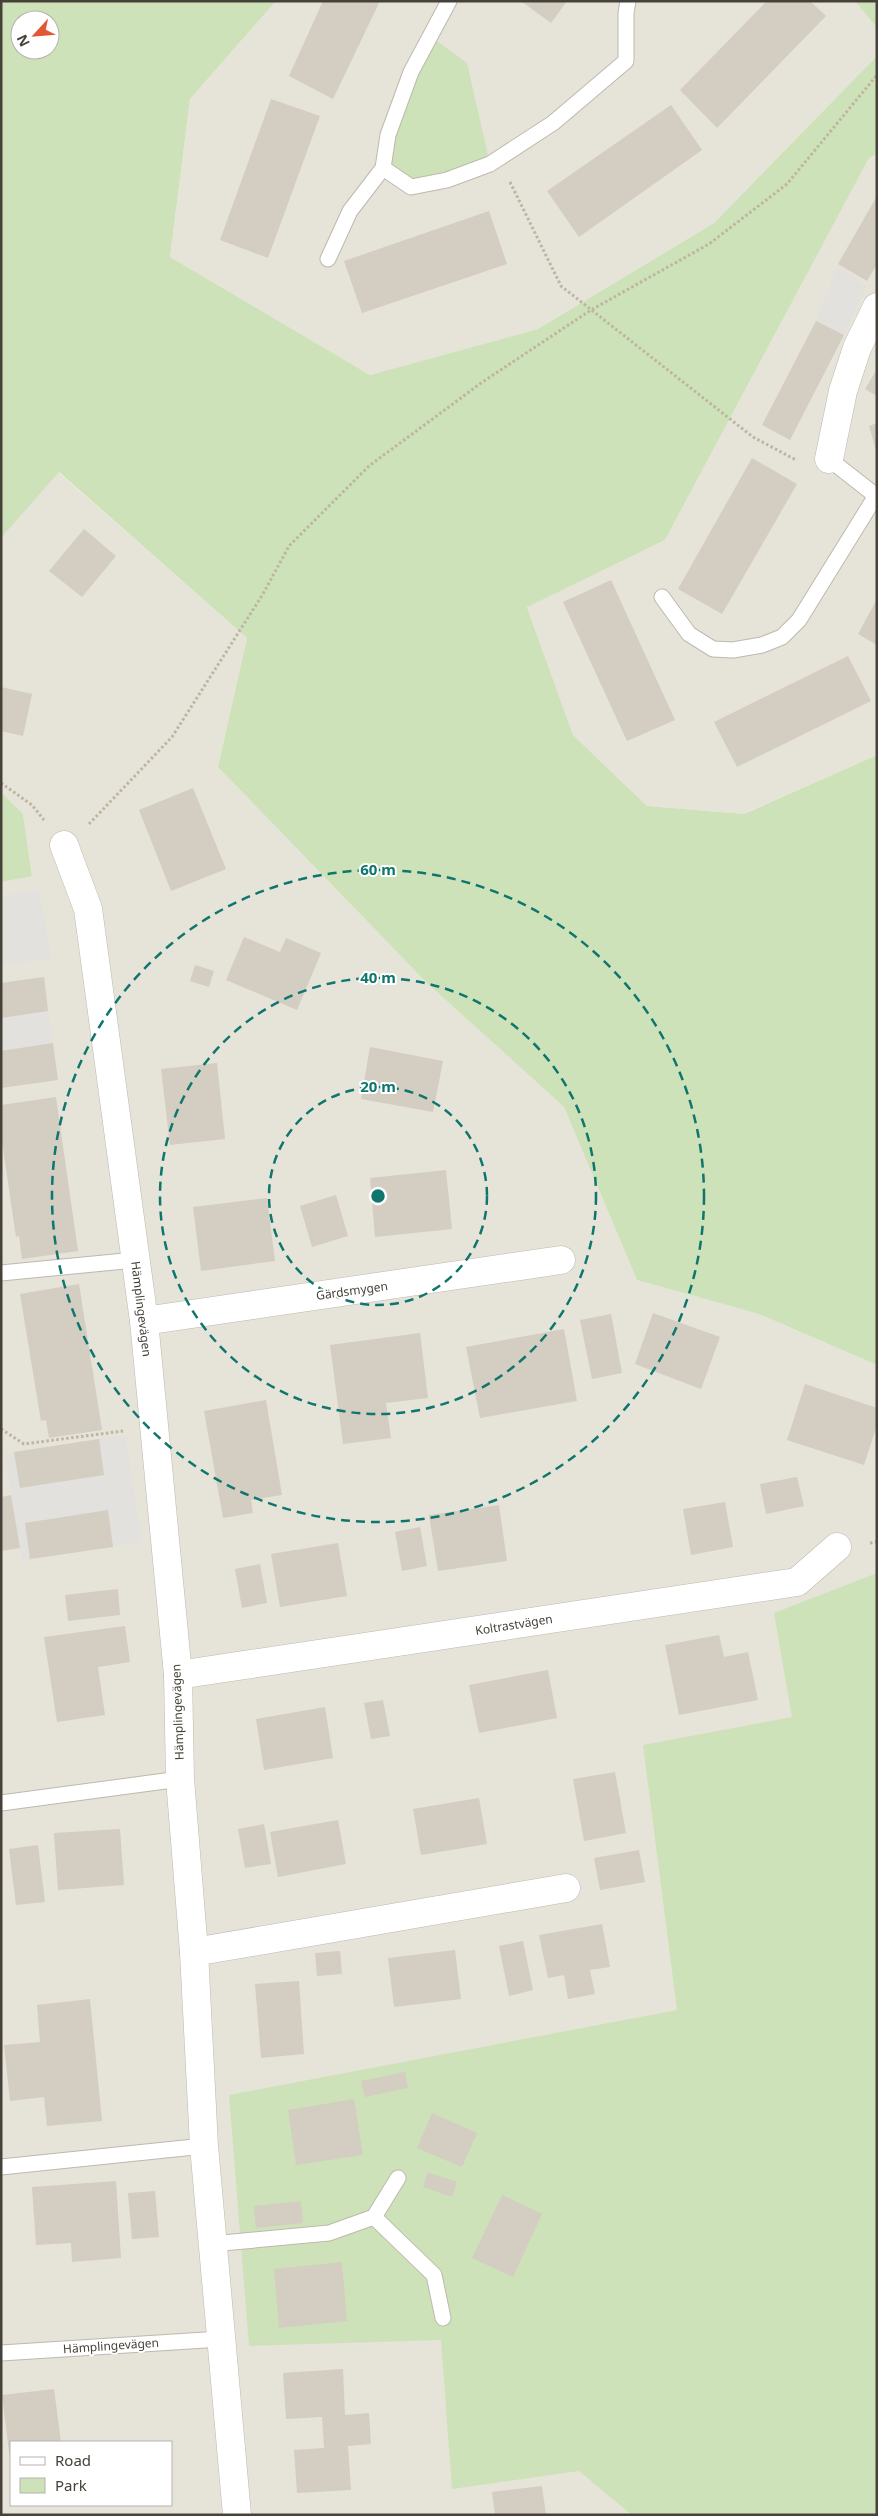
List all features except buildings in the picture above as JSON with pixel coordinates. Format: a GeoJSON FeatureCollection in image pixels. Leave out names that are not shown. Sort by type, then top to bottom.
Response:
{"type":"FeatureCollection","features":[{"type":"Feature","properties":{"kind":"street"},"geometry":{"type":"LineString","coordinates":[[829,458],[843,391],[857,348],[877,307]]}},
{"type":"Feature","properties":{"kind":"street","name":"Hämplingevägen"},"geometry":{"type":"LineString","coordinates":[[64,845],[88,909],[144,1321],[178,1675],[180,1779],[194,1952],[204,2146],[237,2515]]}},
{"type":"Feature","properties":{"kind":"street","name":"Gärdsmygen"},"geometry":{"type":"LineString","coordinates":[[144,1321],[561,1260]]}},
{"type":"Feature","properties":{"kind":"street","name":"Koltrastvägen"},"geometry":{"type":"LineString","coordinates":[[178,1675],[798,1582],[837,1547]]}},
{"type":"Feature","properties":{"kind":"street"},"geometry":{"type":"LineString","coordinates":[[194,1952],[566,1888]]}},
{"type":"Feature","properties":{"kind":"lane"},"geometry":{"type":"LineString","coordinates":[[328,259],[350,211],[383,168],[388,135],[411,72],[450,1]]}},
{"type":"Feature","properties":{"kind":"lane"},"geometry":{"type":"LineString","coordinates":[[383,168],[411,187],[447,180],[484,167],[499,159],[553,123],[626,61],[626,13],[628,1]]}},
{"type":"Feature","properties":{"kind":"lane"},"geometry":{"type":"LineString","coordinates":[[662,597],[689,634],[713,649],[732,650],[762,645],[782,636],[799,620],[876,494],[829,458]]}},
{"type":"Feature","properties":{"kind":"lane"},"geometry":{"type":"LineString","coordinates":[[1,1274],[135,1260]]}},
{"type":"Feature","properties":{"kind":"lane"},"geometry":{"type":"LineString","coordinates":[[1,1803],[180,1779]]}},
{"type":"Feature","properties":{"kind":"lane"},"geometry":{"type":"LineString","coordinates":[[1,2167],[204,2146]]}},
{"type":"Feature","properties":{"kind":"lane"},"geometry":{"type":"LineString","coordinates":[[212,2244],[329,2233],[374,2217],[398,2178]]}},
{"type":"Feature","properties":{"kind":"lane"},"geometry":{"type":"LineString","coordinates":[[374,2217],[434,2275],[443,2318]]}},
{"type":"Feature","properties":{"kind":"lane","name":"Hämplingevägen"},"geometry":{"type":"LineString","coordinates":[[1,2353],[221,2338]]}},
{"type":"Feature","properties":{"kind":"path"},"geometry":{"type":"LineString","coordinates":[[1,783],[32,804],[64,845],[100,815],[172,737],[264,594],[289,546],[369,466],[481,383],[592,310],[709,244],[787,184],[877,75]]}},
{"type":"Feature","properties":{"kind":"path"},"geometry":{"type":"LineString","coordinates":[[499,159],[561,286],[753,437],[803,464],[829,458]]}},
{"type":"Feature","properties":{"kind":"path"},"geometry":{"type":"LineString","coordinates":[[1,1429],[24,1444],[154,1427]]}},
{"type":"Feature","properties":{"kind":"shaded area"},"geometry":{"type":"Polygon","coordinates":[[[276,1],[855,1],[877,28],[877,56],[714,223],[538,329],[370,375],[170,257],[190,99],[276,1]]]}},
{"type":"Feature","properties":{"kind":"shaded area"},"geometry":{"type":"Polygon","coordinates":[[[877,154],[877,755],[743,814],[647,806],[573,735],[527,606],[665,540],[869,158],[877,154]]]}},
{"type":"Feature","properties":{"kind":"shaded area"},"geometry":{"type":"Polygon","coordinates":[[[838,264],[866,286],[844,335],[816,321],[838,264]]]}},
{"type":"Feature","properties":{"kind":"shaded area"},"geometry":{"type":"Polygon","coordinates":[[[58,472],[247,638],[218,767],[427,983],[564,1107],[637,1280],[759,1314],[877,1365],[877,2515],[1,2515],[1,882],[32,875],[23,814],[1,792],[1,538],[58,472]]]}},
{"type":"Feature","properties":{"kind":"shaded area"},"geometry":{"type":"Polygon","coordinates":[[[39,890],[51,958],[1,966],[1,897],[39,890]]]}},
{"type":"Feature","properties":{"kind":"shaded area"},"geometry":{"type":"Polygon","coordinates":[[[44,977],[58,1080],[1,1088],[1,983],[44,977]]]}},
{"type":"Feature","properties":{"kind":"shaded area"},"geometry":{"type":"Polygon","coordinates":[[[125,1435],[142,1542],[22,1561],[5,1454],[125,1435]]]}},
{"type":"Feature","properties":{"kind":"green space"},"geometry":{"type":"Polygon","coordinates":[[[1,1],[276,1],[190,99],[170,257],[370,375],[538,329],[714,223],[877,56],[877,154],[869,158],[665,540],[527,607],[573,735],[647,806],[744,814],[877,755],[877,1365],[759,1314],[637,1280],[564,1107],[427,983],[218,767],[247,638],[59,472],[1,538],[1,1]]]}},
{"type":"Feature","properties":{"kind":"green space"},"geometry":{"type":"Polygon","coordinates":[[[855,1],[877,1],[877,28],[855,1]]]}},
{"type":"Feature","properties":{"kind":"green space"},"geometry":{"type":"Polygon","coordinates":[[[430,36],[467,63],[490,164],[411,187],[383,168],[430,36]]]}},
{"type":"Feature","properties":{"kind":"green space"},"geometry":{"type":"Polygon","coordinates":[[[1,792],[23,814],[32,876],[1,882],[1,792]]]}},
{"type":"Feature","properties":{"kind":"green space"},"geometry":{"type":"Polygon","coordinates":[[[877,1573],[877,2515],[632,2515],[579,2471],[452,2489],[441,2340],[249,2346],[229,2095],[677,2010],[643,1745],[792,1717],[774,1613],[877,1573]]]}}]}
